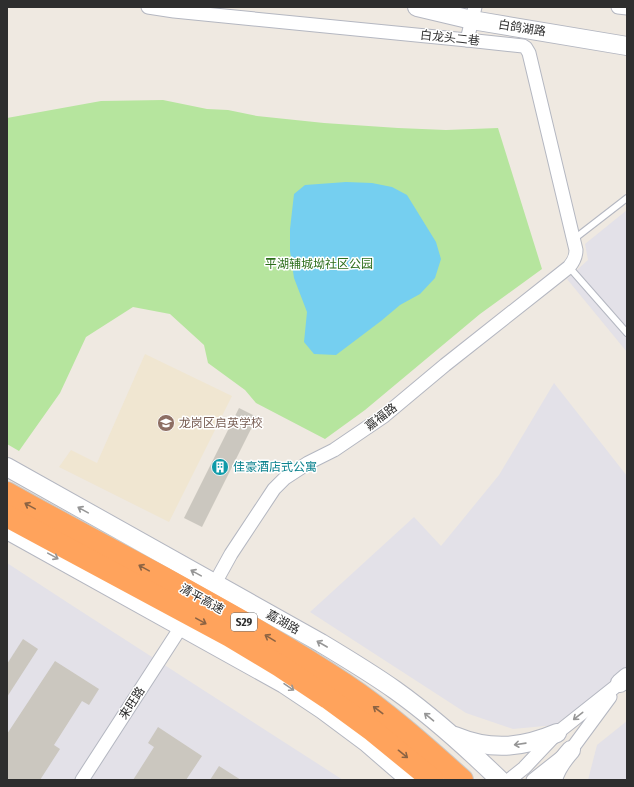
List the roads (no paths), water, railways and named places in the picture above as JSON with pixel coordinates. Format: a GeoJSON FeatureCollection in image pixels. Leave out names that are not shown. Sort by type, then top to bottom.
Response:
{"type":"FeatureCollection","features":[{"type":"Feature","properties":{"kind":"highway","name":"清平高速"},"geometry":{"type":"LineString","coordinates":[[7,493],[240,620],[294,652],[346,685],[391,719],[462,780]]}},
{"type":"Feature","properties":{"kind":"highway","name":"清平高速"},"geometry":{"type":"LineString","coordinates":[[7,516],[230,636],[280,666],[328,698],[373,731],[433,780]]}},
{"type":"Feature","properties":{"kind":"main road","name":"白鸽湖路"},"geometry":{"type":"LineString","coordinates":[[417,7],[473,13],[627,46]]}},
{"type":"Feature","properties":{"kind":"main road","name":"嘉湖路"},"geometry":{"type":"LineString","coordinates":[[7,467],[321,643],[359,666],[396,691],[428,716],[500,780]]}},
{"type":"Feature","properties":{"kind":"main road"},"geometry":{"type":"LineString","coordinates":[[7,530],[284,684],[323,710],[360,738],[405,777]]}},
{"type":"Feature","properties":{"kind":"main road"},"geometry":{"type":"LineString","coordinates":[[447,732],[476,743],[504,746],[531,742],[557,733]]}},
{"type":"Feature","properties":{"kind":"main road"},"geometry":{"type":"LineString","coordinates":[[553,780],[555,772],[571,750]]}},
{"type":"Feature","properties":{"kind":"street","name":"白龙头二巷"},"geometry":{"type":"LineString","coordinates":[[148,7],[523,46],[527,50],[574,239],[576,256],[569,267]]}},
{"type":"Feature","properties":{"kind":"street"},"geometry":{"type":"LineString","coordinates":[[618,7],[627,8]]}},
{"type":"Feature","properties":{"kind":"street"},"geometry":{"type":"LineString","coordinates":[[467,40],[473,13]]}},
{"type":"Feature","properties":{"kind":"street","name":"嘉福路"},"geometry":{"type":"LineString","coordinates":[[214,584],[274,489],[285,478],[308,462],[334,450],[384,416],[445,364],[569,267]]}},
{"type":"Feature","properties":{"kind":"street","name":"来旺路"},"geometry":{"type":"LineString","coordinates":[[82,780],[181,627]]}},
{"type":"Feature","properties":{"kind":"street"},"geometry":{"type":"LineString","coordinates":[[509,780],[524,768],[557,733],[623,680]]}},
{"type":"Feature","properties":{"kind":"street"},"geometry":{"type":"LineString","coordinates":[[533,780],[571,750],[623,680]]}},
{"type":"Feature","properties":{"kind":"lane"},"geometry":{"type":"LineString","coordinates":[[574,239],[627,198]]}},
{"type":"Feature","properties":{"kind":"lane"},"geometry":{"type":"LineString","coordinates":[[569,267],[627,334]]}},
{"type":"Feature","properties":{"kind":"water"},"geometry":{"type":"Polygon","coordinates":[[[346,182],[372,183],[392,187],[407,195],[436,242],[441,259],[435,278],[420,294],[400,305],[336,355],[314,354],[304,342],[307,312],[294,278],[290,251],[290,229],[294,194],[305,185],[346,182]]]}},
{"type":"Feature","properties":{"kind":"place","name":"龙岗区启英学校"},"geometry":{"type":"Point","coordinates":[166,423]}},
{"type":"Feature","properties":{"kind":"place","name":"佳豪酒店式公寓"},"geometry":{"type":"Point","coordinates":[220,467]}},
{"type":"Feature","properties":{"kind":"park label","name":"平湖辅城坳社区公园"},"geometry":{"type":"Point","coordinates":[319,264]}}]}
